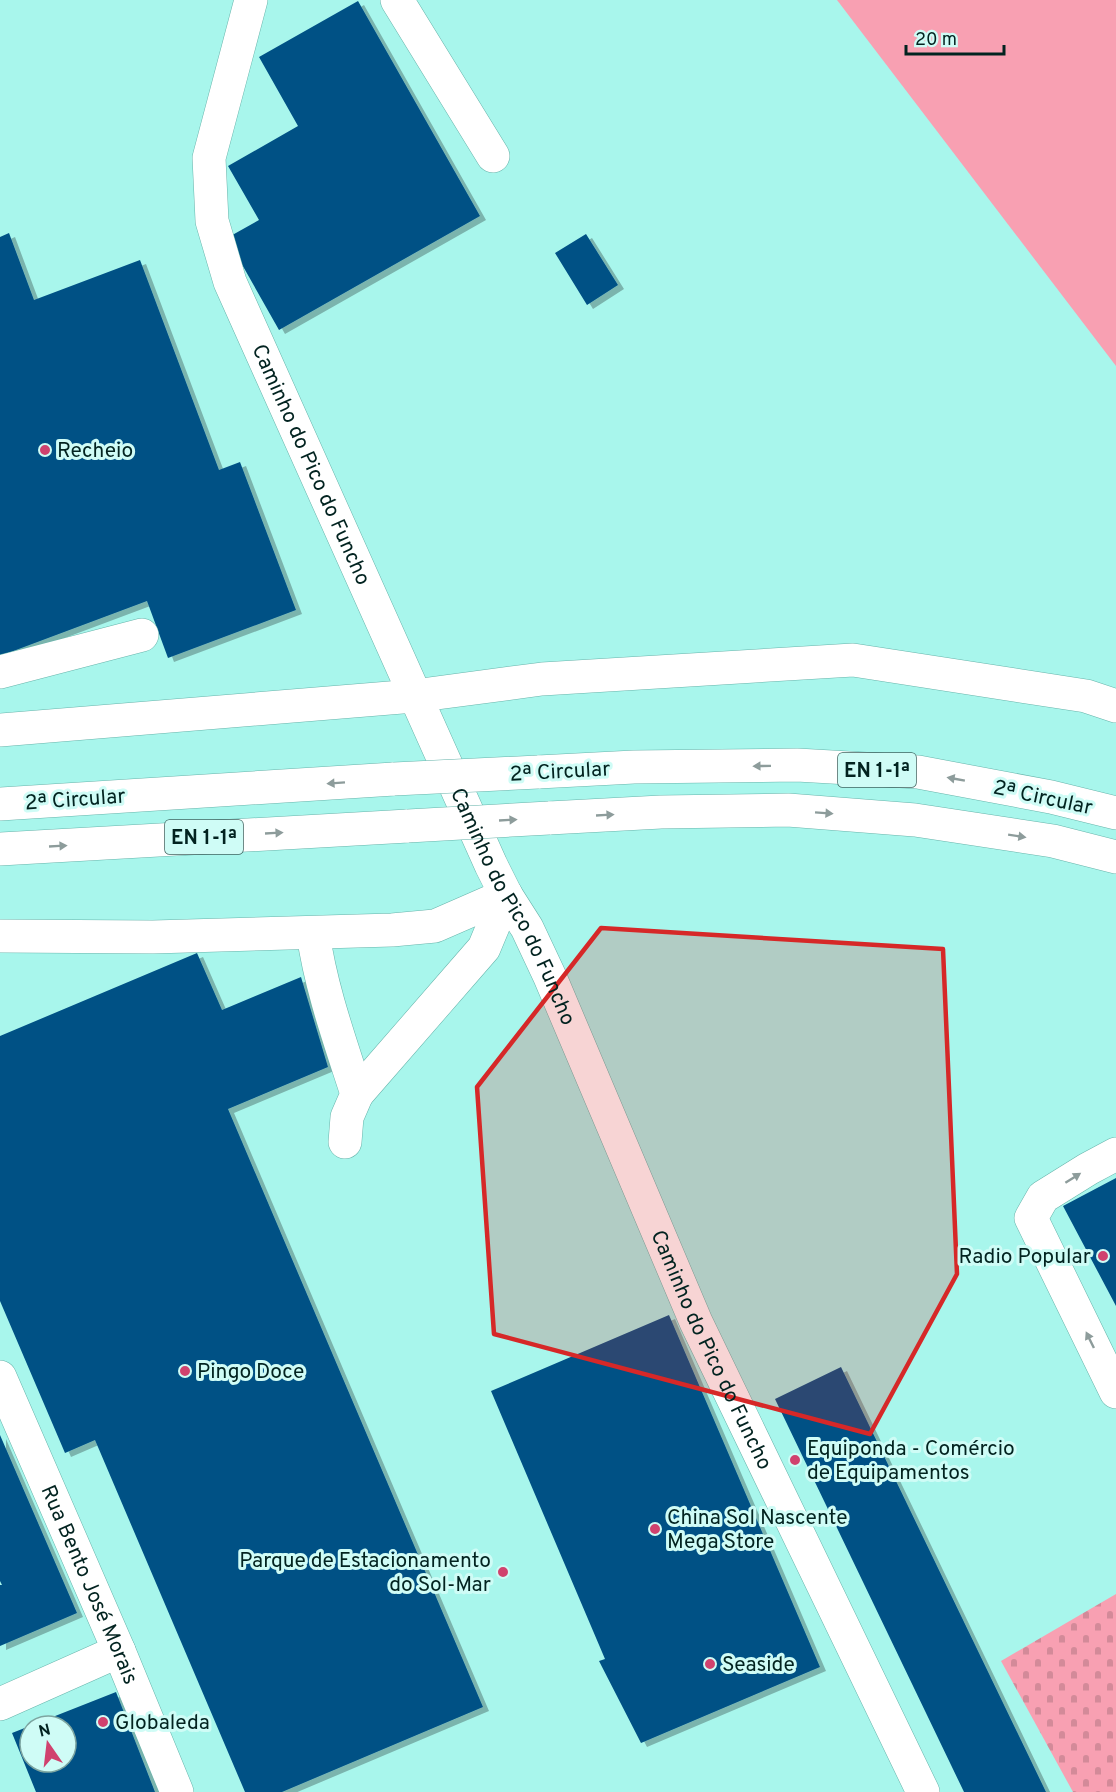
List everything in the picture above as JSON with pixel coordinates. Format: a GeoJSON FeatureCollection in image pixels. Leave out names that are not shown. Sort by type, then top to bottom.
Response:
{"type":"FeatureCollection","features":[{"type":"Feature","properties":{"kind":"main road","name":"Caminho do Pico do Funcho"},"geometry":{"type":"LineString","coordinates":[[251,0],[209,158],[212,221],[230,282],[490,865],[527,928],[550,977],[696,1322],[923,1792]]}},
{"type":"Feature","properties":{"kind":"main road"},"geometry":{"type":"LineString","coordinates":[[397,0],[493,156]]}},
{"type":"Feature","properties":{"kind":"main road"},"geometry":{"type":"LineString","coordinates":[[0,672],[142,635]]}},
{"type":"Feature","properties":{"kind":"main road"},"geometry":{"type":"LineString","coordinates":[[0,730],[414,696],[542,679],[853,660],[1086,696],[1116,706]]}},
{"type":"Feature","properties":{"kind":"main road","name":"2ª Circular"},"geometry":{"type":"LineString","coordinates":[[0,804],[394,779],[634,767],[797,765],[918,772],[1051,797],[1116,813]]}},
{"type":"Feature","properties":{"kind":"main road","name":"2ª Circular"},"geometry":{"type":"LineString","coordinates":[[0,849],[661,812],[788,810],[915,820],[1053,841],[1116,857]]}},
{"type":"Feature","properties":{"kind":"main road"},"geometry":{"type":"LineString","coordinates":[[0,936],[153,937],[392,930],[435,926],[506,895]]}},
{"type":"Feature","properties":{"kind":"main road"},"geometry":{"type":"LineString","coordinates":[[345,1142],[346,1117],[357,1094],[484,948],[506,895]]}},
{"type":"Feature","properties":{"kind":"main road"},"geometry":{"type":"LineString","coordinates":[[313,933],[323,986],[357,1094]]}},
{"type":"Feature","properties":{"kind":"main road"},"geometry":{"type":"LineString","coordinates":[[1116,1154],[1043,1197],[1031,1218],[1116,1392]]}},
{"type":"Feature","properties":{"kind":"main road","name":"Rua Bento José Morais"},"geometry":{"type":"LineString","coordinates":[[0,1377],[119,1651],[177,1792]]}},
{"type":"Feature","properties":{"kind":"main road"},"geometry":{"type":"LineString","coordinates":[[0,1704],[119,1651]]}},
{"type":"Feature","properties":{"kind":"highlighted area"},"geometry":{"type":"Polygon","coordinates":[[[601,928],[943,949],[957,1274],[870,1434],[494,1334],[477,1087],[601,928]]]}},
{"type":"Feature","properties":{"kind":"green space"},"geometry":{"type":"Polygon","coordinates":[[[837,0],[1116,0],[1116,366],[837,0]]]}},
{"type":"Feature","properties":{"kind":"green space"},"geometry":{"type":"Polygon","coordinates":[[[1116,1594],[1116,1792],[1073,1792],[1001,1661],[1116,1594]]]}},
{"type":"Feature","properties":{"kind":"building"},"geometry":{"type":"Polygon","coordinates":[[[358,1],[480,216],[279,330],[227,238],[259,220],[228,166],[298,126],[259,57],[358,1]]]}},
{"type":"Feature","properties":{"kind":"building"},"geometry":{"type":"Polygon","coordinates":[[[9,233],[34,300],[140,260],[219,470],[240,462],[296,610],[168,658],[147,601],[0,656],[0,237],[9,233]]]}},
{"type":"Feature","properties":{"kind":"building"},"geometry":{"type":"Polygon","coordinates":[[[586,234],[618,285],[587,305],[555,253],[586,234]]]}},
{"type":"Feature","properties":{"kind":"building","name":"Pingo Doce"},"geometry":{"type":"Polygon","coordinates":[[[197,953],[222,1010],[301,977],[328,1067],[228,1109],[483,1707],[282,1792],[245,1792],[95,1440],[65,1453],[0,1301],[0,1036],[197,953]]]}},
{"type":"Feature","properties":{"kind":"building","name":"Radio Popular"},"geometry":{"type":"Polygon","coordinates":[[[1116,1178],[1116,1306],[1063,1206],[1116,1178]]]}},
{"type":"Feature","properties":{"kind":"building","name":"China Sol Nascente Mega Store"},"geometry":{"type":"Polygon","coordinates":[[[669,1315],[820,1667],[641,1743],[599,1661],[605,1659],[491,1391],[669,1315]]]}},
{"type":"Feature","properties":{"kind":"building"},"geometry":{"type":"Polygon","coordinates":[[[841,1367],[1046,1792],[964,1792],[775,1399],[841,1367]]]}},
{"type":"Feature","properties":{"kind":"building"},"geometry":{"type":"Polygon","coordinates":[[[0,1435],[77,1613],[0,1646],[0,1585],[2,1585],[0,1581],[0,1435]]]}},
{"type":"Feature","properties":{"kind":"building"},"geometry":{"type":"Polygon","coordinates":[[[116,1692],[155,1792],[36,1792],[29,1774],[78,1774],[78,1714],[60,1714],[116,1692]]]}},
{"type":"Feature","properties":{"kind":"building"},"geometry":{"type":"Polygon","coordinates":[[[18,1731],[18,1748],[12,1733],[18,1731]]]}},
{"type":"Feature","properties":{"kind":"place","name":"Recheio"},"geometry":{"type":"Point","coordinates":[45,450]}},
{"type":"Feature","properties":{"kind":"place","name":"Radio Popular"},"geometry":{"type":"Point","coordinates":[1103,1256]}},
{"type":"Feature","properties":{"kind":"place","name":"Pingo Doce"},"geometry":{"type":"Point","coordinates":[185,1371]}},
{"type":"Feature","properties":{"kind":"place","name":"Equiponda - Comércio de Equipamentos"},"geometry":{"type":"Point","coordinates":[795,1460]}},
{"type":"Feature","properties":{"kind":"place","name":"China Sol Nascente Mega Store"},"geometry":{"type":"Point","coordinates":[655,1529]}},
{"type":"Feature","properties":{"kind":"place","name":"Parque de Estacionamento do Sol-Mar"},"geometry":{"type":"Point","coordinates":[503,1572]}},
{"type":"Feature","properties":{"kind":"place","name":"Seaside"},"geometry":{"type":"Point","coordinates":[710,1664]}},
{"type":"Feature","properties":{"kind":"place","name":"Globaleda"},"geometry":{"type":"Point","coordinates":[103,1722]}}]}
